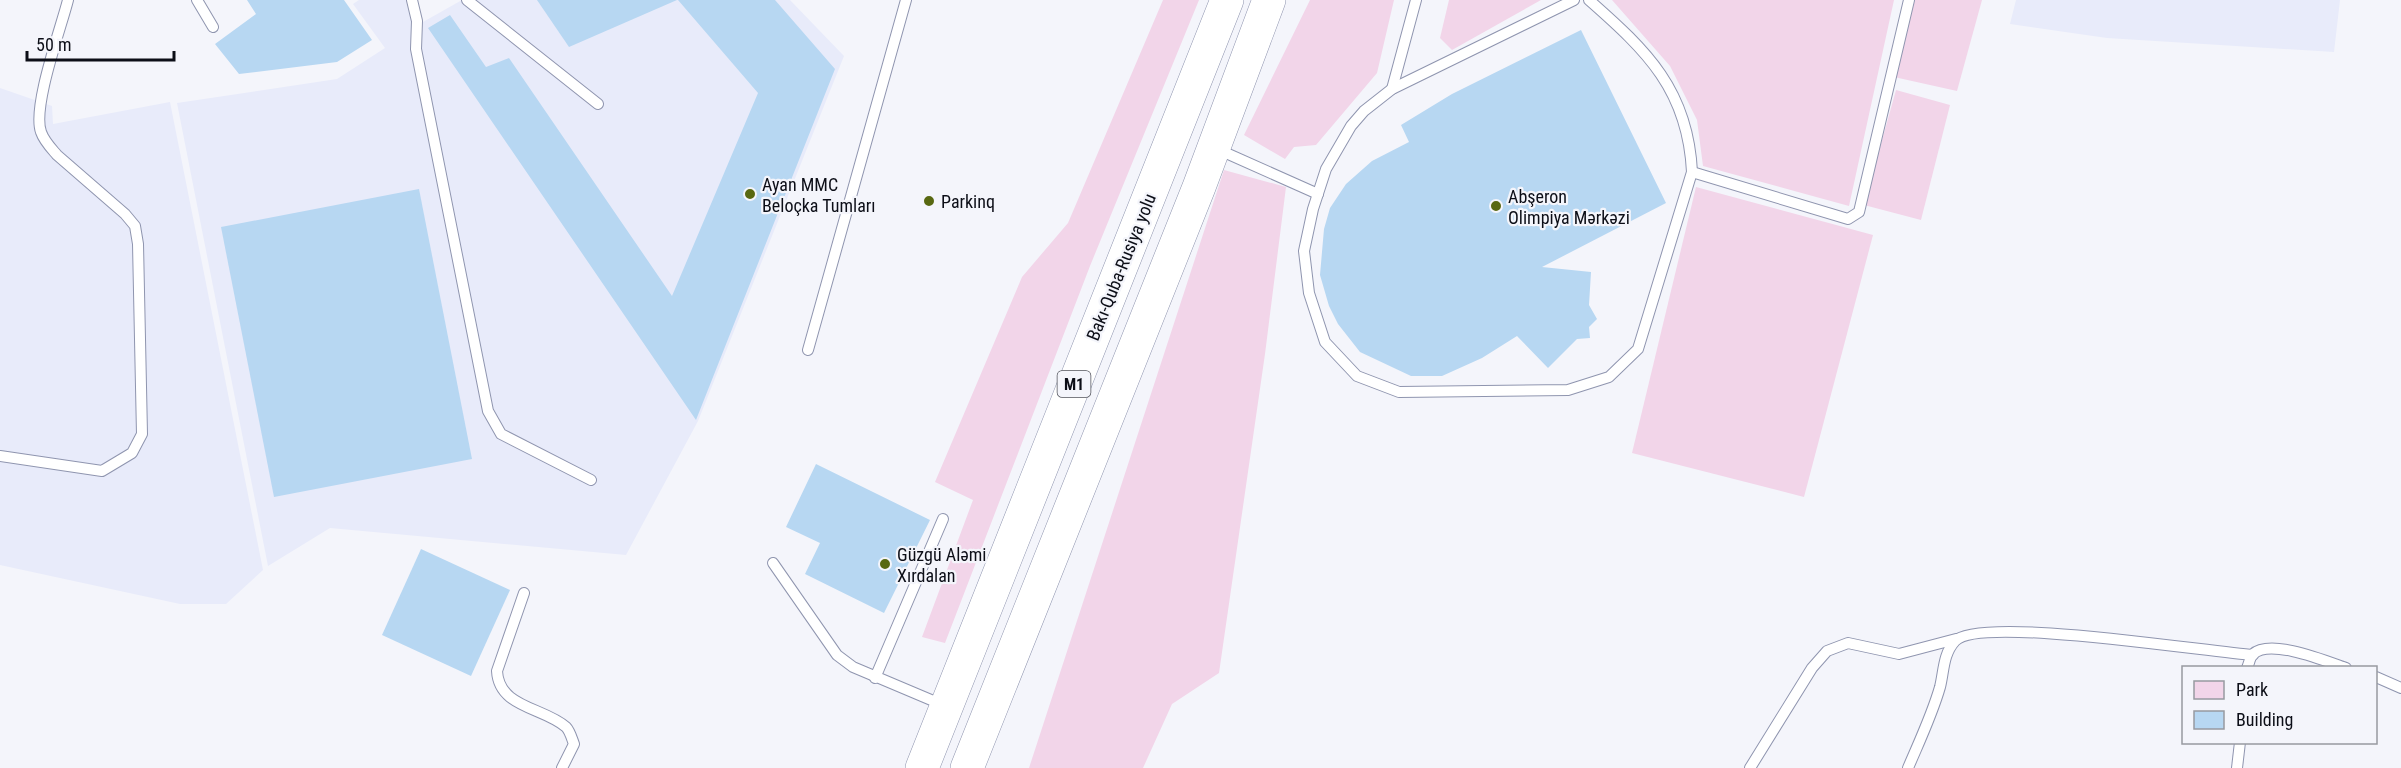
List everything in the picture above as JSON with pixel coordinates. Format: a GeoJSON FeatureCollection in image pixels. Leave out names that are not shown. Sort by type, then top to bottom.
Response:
{"type":"FeatureCollection","features":[{"type":"Feature","properties":{"kind":"highway","name":"Bakı-Quba-Rusiya yolu"},"geometry":{"type":"LineString","coordinates":[[921,766],[1227,0]]}},
{"type":"Feature","properties":{"kind":"highway","name":"M1"},"geometry":{"type":"LineString","coordinates":[[967,768],[1214,148],[1269,0]]}},
{"type":"Feature","properties":{"kind":"lane"},"geometry":{"type":"LineString","coordinates":[[0,456],[102,471],[132,453],[142,434],[138,244],[135,226],[57,155],[46,143],[40,130],[40,103],[68,0]]}},
{"type":"Feature","properties":{"kind":"lane"},"geometry":{"type":"LineString","coordinates":[[197,0],[213,27]]}},
{"type":"Feature","properties":{"kind":"lane"},"geometry":{"type":"LineString","coordinates":[[412,0],[417,21],[416,49],[488,411],[501,434],[591,480]]}},
{"type":"Feature","properties":{"kind":"lane"},"geometry":{"type":"LineString","coordinates":[[467,0],[598,104]]}},
{"type":"Feature","properties":{"kind":"lane"},"geometry":{"type":"LineString","coordinates":[[808,350],[906,0]]}},
{"type":"Feature","properties":{"kind":"lane"},"geometry":{"type":"LineString","coordinates":[[1392,89],[1416,0]]}},
{"type":"Feature","properties":{"kind":"lane"},"geometry":{"type":"LineString","coordinates":[[1574,0],[1392,89],[1351,126],[1326,169],[1304,251],[1310,293],[1325,342],[1357,376],[1398,392],[1568,390],[1609,377],[1638,349],[1692,172],[1691,149],[1676,97],[1663,74],[1627,33],[1589,0]]}},
{"type":"Feature","properties":{"kind":"lane"},"geometry":{"type":"LineString","coordinates":[[1692,172],[1848,219],[1858,212],[1909,0]]}},
{"type":"Feature","properties":{"kind":"lane"},"geometry":{"type":"LineString","coordinates":[[1214,148],[1318,194]]}},
{"type":"Feature","properties":{"kind":"lane"},"geometry":{"type":"LineString","coordinates":[[875,678],[943,519]]}},
{"type":"Feature","properties":{"kind":"lane"},"geometry":{"type":"LineString","coordinates":[[773,563],[837,655],[853,667],[875,678],[946,706]]}},
{"type":"Feature","properties":{"kind":"lane"},"geometry":{"type":"LineString","coordinates":[[524,593],[497,671],[498,683],[506,696],[567,728],[574,744],[562,768]]}},
{"type":"Feature","properties":{"kind":"lane"},"geometry":{"type":"LineString","coordinates":[[1750,768],[1812,668],[1827,651],[1848,643],[1899,654],[1956,639],[1969,633],[2003,630],[2253,655],[2262,650],[2284,649],[2339,666]]}},
{"type":"Feature","properties":{"kind":"lane"},"geometry":{"type":"LineString","coordinates":[[1908,768],[1940,687],[1947,653],[1956,639]]}},
{"type":"Feature","properties":{"kind":"lane"},"geometry":{"type":"LineString","coordinates":[[2248,666],[2253,655]]}},
{"type":"Feature","properties":{"kind":"lane"},"geometry":{"type":"LineString","coordinates":[[2377,677],[2401,688]]}},
{"type":"Feature","properties":{"kind":"lane"},"geometry":{"type":"LineString","coordinates":[[2237,768],[2240,744]]}},
{"type":"Feature","properties":{"kind":"shaded area"},"geometry":{"type":"Polygon","coordinates":[[[359,0],[409,0],[423,22],[462,0],[790,0],[844,56],[698,421],[626,555],[330,528],[268,566],[177,103],[337,79],[385,48],[353,4],[359,0]]]}},
{"type":"Feature","properties":{"kind":"shaded area"},"geometry":{"type":"Polygon","coordinates":[[[2016,0],[2340,0],[2334,52],[2107,38],[2010,24],[2016,0]]]}},
{"type":"Feature","properties":{"kind":"shaded area"},"geometry":{"type":"Polygon","coordinates":[[[0,88],[52,106],[53,124],[170,102],[263,570],[226,604],[180,604],[0,565],[0,88]]]}},
{"type":"Feature","properties":{"kind":"green space"},"geometry":{"type":"Polygon","coordinates":[[[1163,0],[1199,0],[1090,266],[945,643],[922,637],[973,500],[935,482],[1022,277],[1068,223],[1163,0]]]}},
{"type":"Feature","properties":{"kind":"green space"},"geometry":{"type":"Polygon","coordinates":[[[1310,0],[1394,0],[1377,73],[1316,145],[1294,147],[1285,159],[1244,135],[1310,0]]]}},
{"type":"Feature","properties":{"kind":"green space"},"geometry":{"type":"Polygon","coordinates":[[[1449,0],[1541,0],[1452,50],[1440,38],[1449,0]]]}},
{"type":"Feature","properties":{"kind":"green space"},"geometry":{"type":"Polygon","coordinates":[[[1612,0],[1894,0],[1849,206],[1703,166],[1697,120],[1670,66],[1612,0]]]}},
{"type":"Feature","properties":{"kind":"green space"},"geometry":{"type":"Polygon","coordinates":[[[1915,0],[1982,0],[1957,91],[1894,77],[1915,0]]]}},
{"type":"Feature","properties":{"kind":"green space"},"geometry":{"type":"Polygon","coordinates":[[[1896,90],[1950,105],[1921,220],[1864,205],[1896,90]]]}},
{"type":"Feature","properties":{"kind":"green space"},"geometry":{"type":"Polygon","coordinates":[[[1224,170],[1286,187],[1265,354],[1219,673],[1172,704],[1143,768],[1029,768],[1224,170]]]}},
{"type":"Feature","properties":{"kind":"green space"},"geometry":{"type":"Polygon","coordinates":[[[1696,187],[1873,235],[1804,497],[1632,453],[1696,187]]]}},
{"type":"Feature","properties":{"kind":"building"},"geometry":{"type":"Polygon","coordinates":[[[247,0],[344,0],[372,40],[337,62],[239,74],[215,44],[256,14],[247,0]]]}},
{"type":"Feature","properties":{"kind":"building"},"geometry":{"type":"Polygon","coordinates":[[[537,0],[677,0],[569,47],[537,0]]]}},
{"type":"Feature","properties":{"kind":"building","name":"Ayan MMC Beloçka Tumları"},"geometry":{"type":"Polygon","coordinates":[[[678,0],[775,0],[835,69],[696,420],[428,28],[450,15],[486,67],[509,58],[672,296],[758,93],[678,0]]]}},
{"type":"Feature","properties":{"kind":"building","name":"Abşeron Olimpiya Mərkəzi"},"geometry":{"type":"Polygon","coordinates":[[[1581,30],[1666,203],[1542,267],[1591,272],[1589,305],[1597,319],[1589,327],[1590,338],[1577,339],[1548,368],[1517,336],[1482,358],[1442,376],[1411,376],[1360,352],[1338,324],[1329,306],[1320,275],[1324,229],[1330,208],[1346,184],[1372,161],[1409,142],[1401,125],[1452,94],[1581,30]]]}},
{"type":"Feature","properties":{"kind":"building"},"geometry":{"type":"Polygon","coordinates":[[[419,189],[472,459],[274,497],[221,227],[419,189]]]}},
{"type":"Feature","properties":{"kind":"building"},"geometry":{"type":"Polygon","coordinates":[[[816,464],[930,520],[884,613],[805,574],[820,543],[786,527],[816,464]]]}},
{"type":"Feature","properties":{"kind":"building"},"geometry":{"type":"Polygon","coordinates":[[[421,549],[510,590],[471,676],[382,635],[421,549]]]}},
{"type":"Feature","properties":{"kind":"place","name":"Ayan MMC Beloçka Tumları"},"geometry":{"type":"Point","coordinates":[750,194]}},
{"type":"Feature","properties":{"kind":"place","name":"Parkinq"},"geometry":{"type":"Point","coordinates":[929,201]}},
{"type":"Feature","properties":{"kind":"place","name":"Abşeron Olimpiya Mərkəzi"},"geometry":{"type":"Point","coordinates":[1496,206]}},
{"type":"Feature","properties":{"kind":"place","name":"Güzgü Aləmi Xırdalan"},"geometry":{"type":"Point","coordinates":[885,564]}}]}
